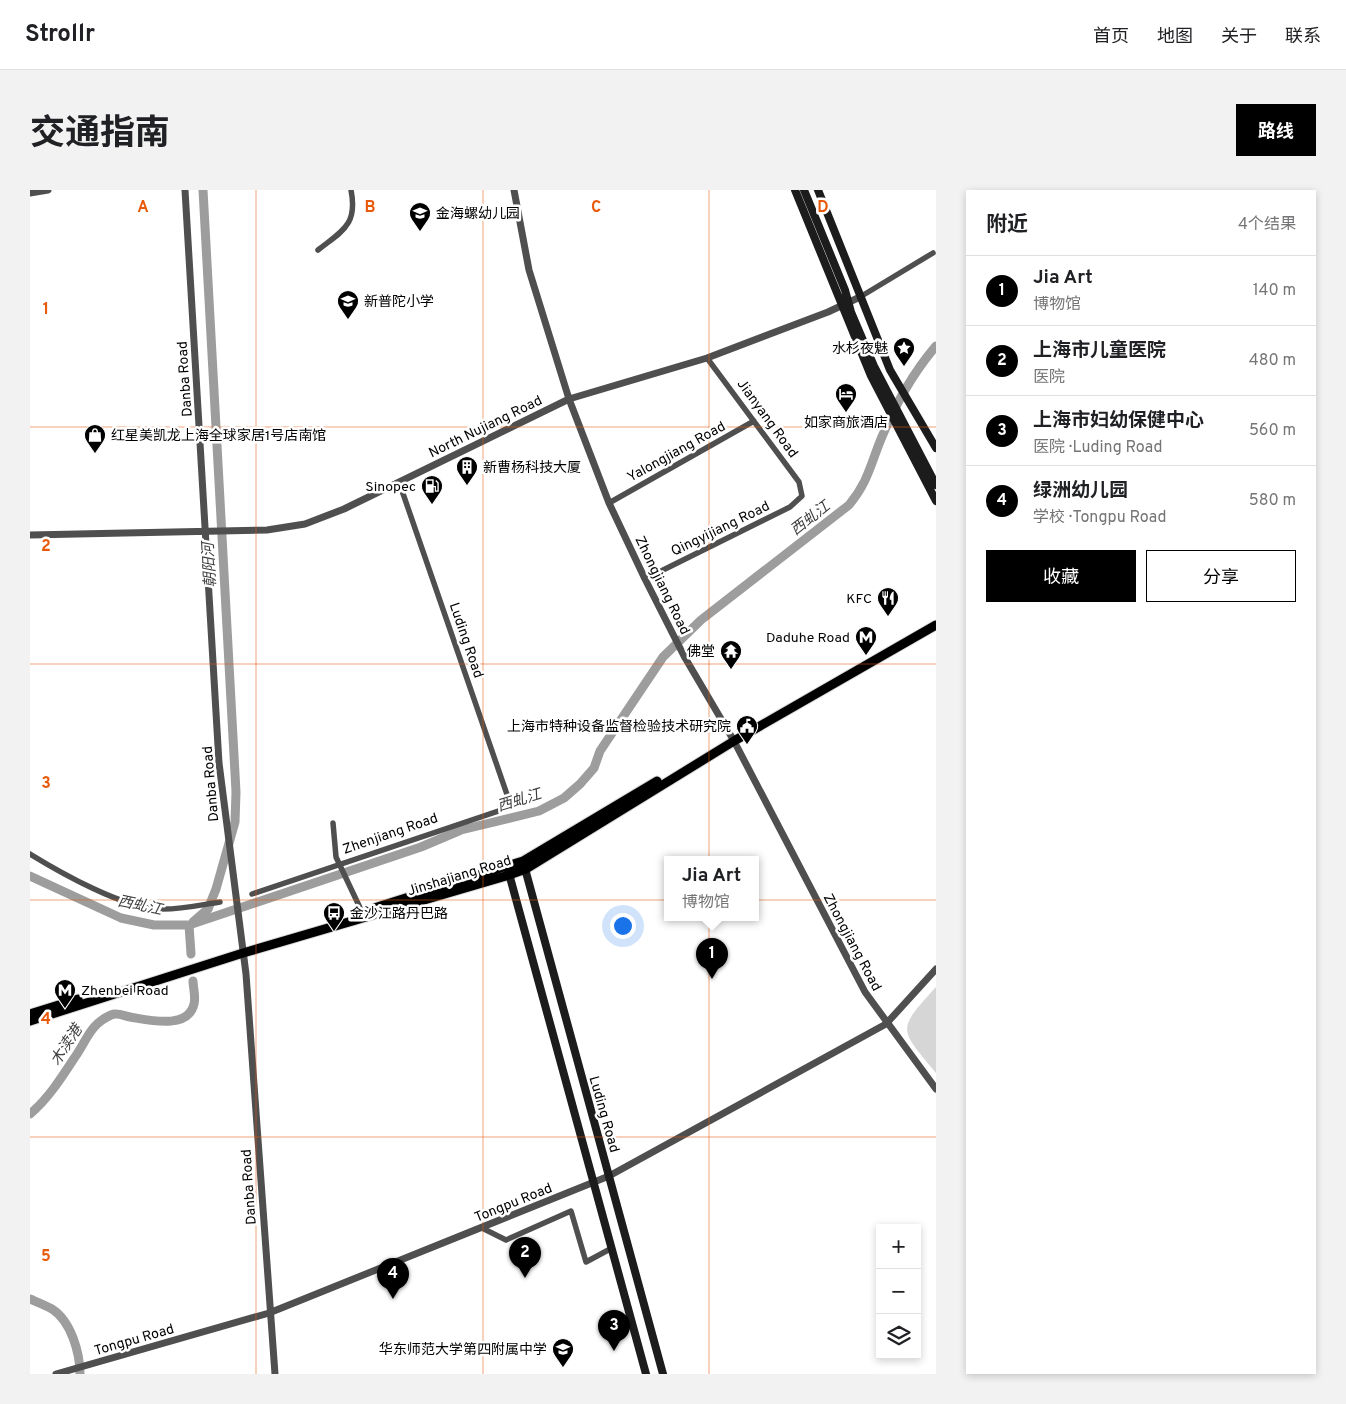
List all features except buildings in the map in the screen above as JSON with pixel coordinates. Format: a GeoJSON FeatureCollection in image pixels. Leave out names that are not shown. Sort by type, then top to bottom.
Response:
{"type":"FeatureCollection","features":[{"type":"Feature","properties":{"kind":"main road"},"geometry":{"type":"LineString","coordinates":[[795,190],[845,305],[890,400],[936,485]]}},
{"type":"Feature","properties":{"kind":"main road"},"geometry":{"type":"LineString","coordinates":[[804,190],[822,232],[845,305],[886,409],[936,501]]}},
{"type":"Feature","properties":{"kind":"main road"},"geometry":{"type":"LineString","coordinates":[[818,190],[897,384],[936,448]]}},
{"type":"Feature","properties":{"kind":"main road"},"geometry":{"type":"LineString","coordinates":[[822,232],[843,253]]}},
{"type":"Feature","properties":{"kind":"main road","name":"Jinshajiang Road"},"geometry":{"type":"LineString","coordinates":[[30,1014],[508,872],[524,865],[936,619]]}},
{"type":"Feature","properties":{"kind":"main road","name":"Jinshajiang Road"},"geometry":{"type":"LineString","coordinates":[[733,739],[936,624]]}},
{"type":"Feature","properties":{"kind":"main road","name":"Luding Road"},"geometry":{"type":"LineString","coordinates":[[524,865],[663,1374]]}},
{"type":"Feature","properties":{"kind":"main road","name":"Jinshajiang Road"},"geometry":{"type":"LineString","coordinates":[[30,1021],[362,912],[508,872]]}},
{"type":"Feature","properties":{"kind":"main road","name":"Luding Road"},"geometry":{"type":"LineString","coordinates":[[508,872],[646,1374]]}},
{"type":"Feature","properties":{"kind":"street"},"geometry":{"type":"LineString","coordinates":[[30,193],[48,190]]}},
{"type":"Feature","properties":{"kind":"street","name":"Danba Road"},"geometry":{"type":"LineString","coordinates":[[185,190],[224,812],[243,950],[275,1374]]}},
{"type":"Feature","properties":{"kind":"street"},"geometry":{"type":"LineString","coordinates":[[318,250],[349,224],[354,208],[351,190]]}},
{"type":"Feature","properties":{"kind":"street","name":"Zhongjiang Road"},"geometry":{"type":"LineString","coordinates":[[514,190],[529,270],[568,399],[609,503],[684,656],[733,739],[850,965],[886,1024],[936,1089]]}},
{"type":"Feature","properties":{"kind":"street","name":"North Nujiang Road"},"geometry":{"type":"LineString","coordinates":[[30,534],[267,530],[305,524],[344,509],[568,399],[707,358],[845,305],[933,253]]}},
{"type":"Feature","properties":{"kind":"street","name":"Jianyang Road"},"geometry":{"type":"LineString","coordinates":[[707,358],[799,482],[802,496]]}},
{"type":"Feature","properties":{"kind":"street","name":"Yalongjiang Road"},"geometry":{"type":"LineString","coordinates":[[609,503],[754,421]]}},
{"type":"Feature","properties":{"kind":"street","name":"Luding Road"},"geometry":{"type":"LineString","coordinates":[[399,482],[511,806]]}},
{"type":"Feature","properties":{"kind":"street","name":"Qingyijiang Road"},"geometry":{"type":"LineString","coordinates":[[645,579],[790,508],[802,496]]}},
{"type":"Feature","properties":{"kind":"street","name":"Zhenjiang Road"},"geometry":{"type":"LineString","coordinates":[[252,894],[537,798]]}},
{"type":"Feature","properties":{"kind":"street"},"geometry":{"type":"LineString","coordinates":[[333,823],[339,864],[362,912]]}},
{"type":"Feature","properties":{"kind":"street"},"geometry":{"type":"LineString","coordinates":[[30,854],[82,882],[142,906],[166,909],[220,902]]}},
{"type":"Feature","properties":{"kind":"street","name":"Tongpu Road"},"geometry":{"type":"LineString","coordinates":[[56,1374],[269,1313],[594,1183],[886,1024],[936,969]]}},
{"type":"Feature","properties":{"kind":"street"},"geometry":{"type":"LineString","coordinates":[[482,1228],[506,1240],[571,1211],[586,1262],[612,1248]]}},
{"type":"Feature","properties":{"kind":"shaded area"},"geometry":{"type":"Polygon","coordinates":[[[936,987],[936,1073],[915,1047],[909,1038],[907,1030],[914,1013],[936,987]]]}},
{"type":"Feature","properties":{"kind":"waterway","name":"朝阳河"},"geometry":{"type":"LineString","coordinates":[[193,922],[208,909],[216,889],[235,822],[236,792],[203,190]]}},
{"type":"Feature","properties":{"kind":"waterway","name":"西虬江"},"geometry":{"type":"LineString","coordinates":[[30,876],[121,918],[154,925],[189,925],[421,847],[461,830],[539,811],[564,798],[594,768],[600,751],[663,657],[701,620],[849,505],[865,481],[898,402],[919,368],[936,346]]}},
{"type":"Feature","properties":{"kind":"waterway","name":"木渎港"},"geometry":{"type":"LineString","coordinates":[[189,925],[191,954]]}},
{"type":"Feature","properties":{"kind":"waterway","name":"木渎港"},"geometry":{"type":"LineString","coordinates":[[30,1114],[43,1102],[98,1023],[116,1014],[157,1021],[176,1020],[184,1017],[190,1012],[194,1004],[193,981]]}},
{"type":"Feature","properties":{"kind":"waterway","name":"木渎港"},"geometry":{"type":"LineString","coordinates":[[30,1299],[52,1309],[64,1321],[76,1347],[80,1374]]}},
{"type":"Feature","properties":{"kind":"place","name":"金海螺幼儿园"},"geometry":{"type":"Point","coordinates":[420,232]}},
{"type":"Feature","properties":{"kind":"place","name":"新普陀小学"},"geometry":{"type":"Point","coordinates":[348,320]}},
{"type":"Feature","properties":{"kind":"place","name":"水杉夜魅"},"geometry":{"type":"Point","coordinates":[904,367]}},
{"type":"Feature","properties":{"kind":"place","name":"如家商旅酒店"},"geometry":{"type":"Point","coordinates":[846,413]}},
{"type":"Feature","properties":{"kind":"place","name":"红星美凯龙上海全球家居1号店南馆"},"geometry":{"type":"Point","coordinates":[95,454]}},
{"type":"Feature","properties":{"kind":"place","name":"新曹杨科技大厦"},"geometry":{"type":"Point","coordinates":[467,486]}},
{"type":"Feature","properties":{"kind":"place","name":"Sinopec"},"geometry":{"type":"Point","coordinates":[432,505]}},
{"type":"Feature","properties":{"kind":"place","name":"KFC"},"geometry":{"type":"Point","coordinates":[888,617]}},
{"type":"Feature","properties":{"kind":"place","name":"Daduhe Road"},"geometry":{"type":"Point","coordinates":[866,656]}},
{"type":"Feature","properties":{"kind":"place","name":"佛堂"},"geometry":{"type":"Point","coordinates":[731,670]}},
{"type":"Feature","properties":{"kind":"place","name":"上海市特种设备监督检验技术研究院"},"geometry":{"type":"Point","coordinates":[747,745]}},
{"type":"Feature","properties":{"kind":"place","name":"金沙江路丹巴路"},"geometry":{"type":"Point","coordinates":[334,932]}},
{"type":"Feature","properties":{"kind":"place","name":"Jia Art"},"geometry":{"type":"Point","coordinates":[712,979]}},
{"type":"Feature","properties":{"kind":"place","name":"Zhenbei Road"},"geometry":{"type":"Point","coordinates":[65,1009]}},
{"type":"Feature","properties":{"kind":"place","name":"上海市儿童医院"},"geometry":{"type":"Point","coordinates":[525,1278]}},
{"type":"Feature","properties":{"kind":"place","name":"绿洲幼儿园"},"geometry":{"type":"Point","coordinates":[393,1299]}},
{"type":"Feature","properties":{"kind":"place","name":"上海市妇幼保健中心"},"geometry":{"type":"Point","coordinates":[614,1351]}},
{"type":"Feature","properties":{"kind":"place","name":"华东师范大学第四附属中学"},"geometry":{"type":"Point","coordinates":[563,1368]}}]}
